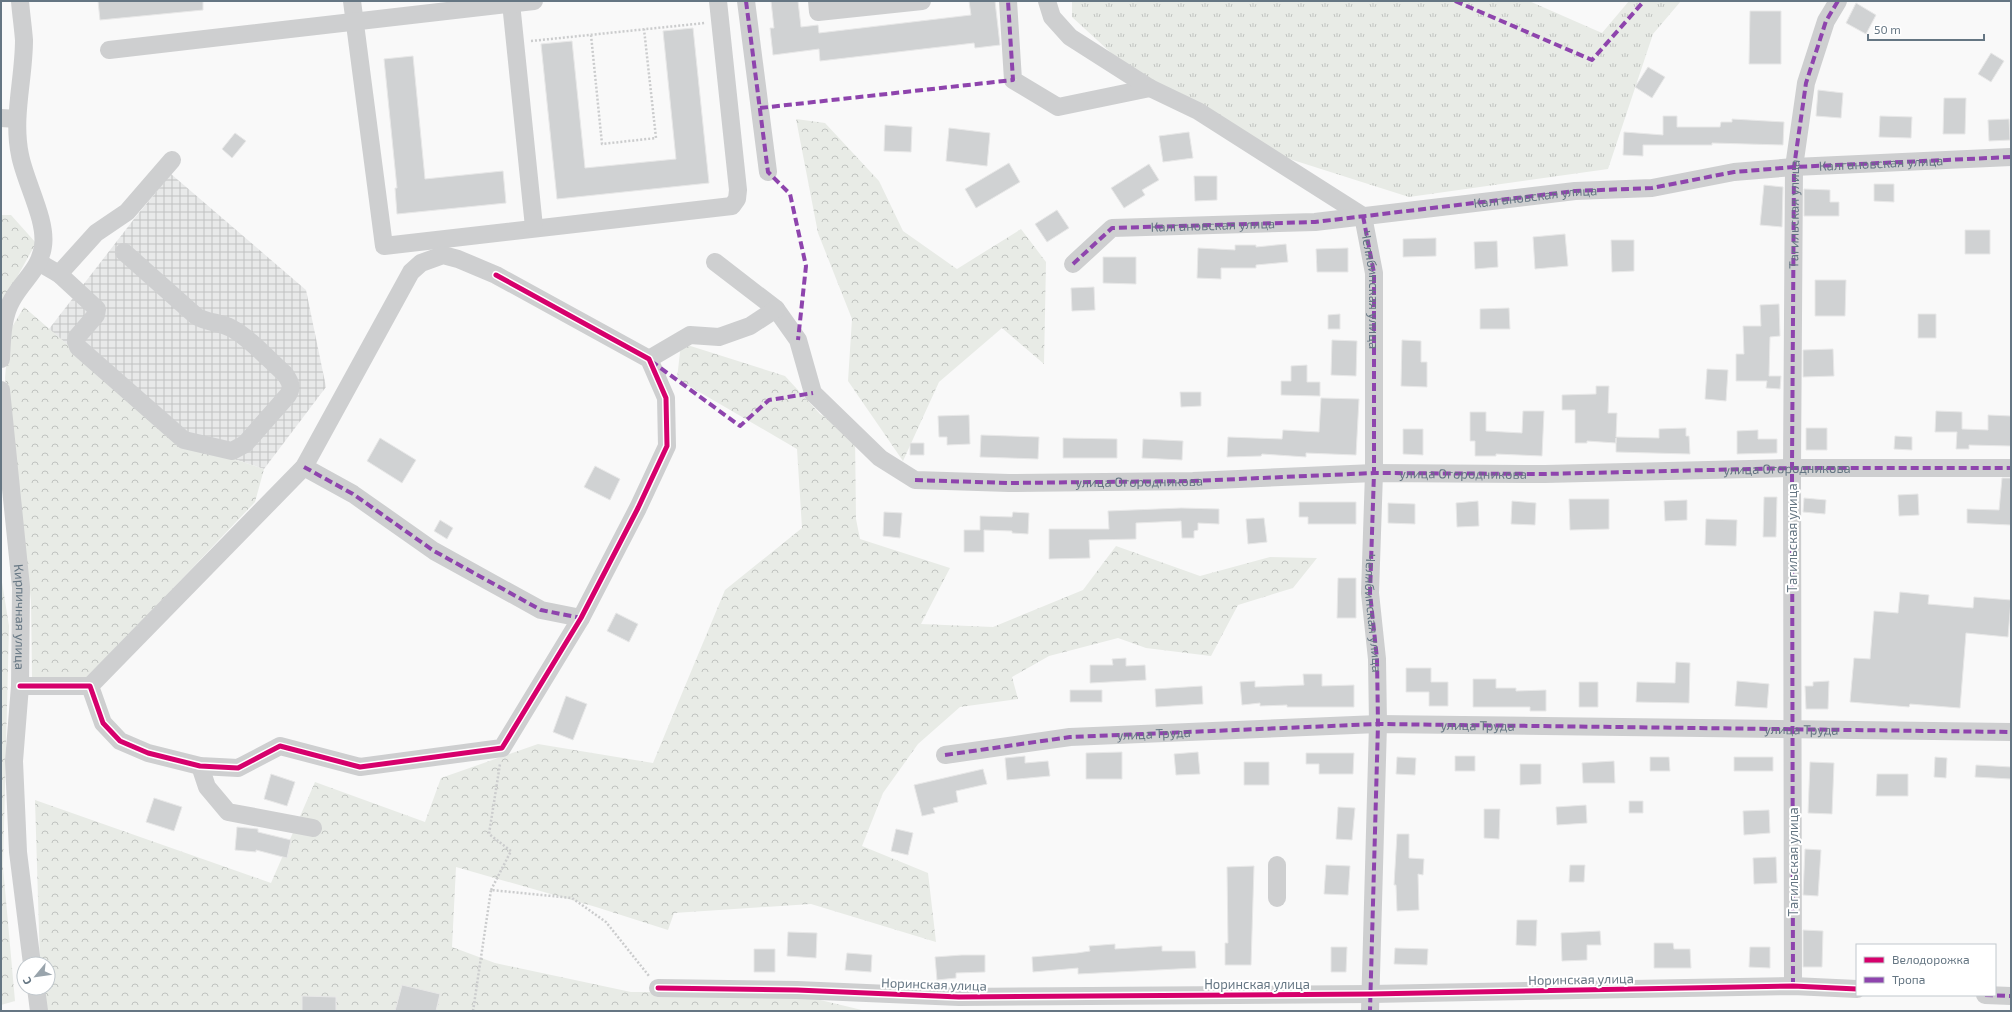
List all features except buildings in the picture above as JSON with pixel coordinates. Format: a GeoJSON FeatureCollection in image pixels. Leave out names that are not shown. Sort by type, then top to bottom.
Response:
{"type":"FeatureCollection","features":[{"type":"Feature","properties":{"kind":"street"},"geometry":{"type":"LineString","coordinates":[[1,359],[3,328],[11,301],[27,277],[40,263],[44,244],[42,226],[9,118],[24,40],[20,1]]}},
{"type":"Feature","properties":{"kind":"street"},"geometry":{"type":"LineString","coordinates":[[352,1],[384,246],[534,227],[732,206],[737,199],[738,190],[718,1]]}},
{"type":"Feature","properties":{"kind":"street"},"geometry":{"type":"LineString","coordinates":[[109,50],[534,1]]}},
{"type":"Feature","properties":{"kind":"street"},"geometry":{"type":"LineString","coordinates":[[746,1],[768,172]]}},
{"type":"Feature","properties":{"kind":"street"},"geometry":{"type":"LineString","coordinates":[[817,1],[818,12],[922,1]]}},
{"type":"Feature","properties":{"kind":"street"},"geometry":{"type":"LineString","coordinates":[[1008,1],[1013,80],[1058,107],[1150,88]]}},
{"type":"Feature","properties":{"kind":"street"},"geometry":{"type":"LineString","coordinates":[[1047,1],[1052,17],[1070,37],[1150,88],[1198,111],[1363,216]]}},
{"type":"Feature","properties":{"kind":"street","name":"Тагильская улица"},"geometry":{"type":"LineString","coordinates":[[1793,986],[1792,468],[1794,166],[1806,83],[1826,21],[1838,1]]}},
{"type":"Feature","properties":{"kind":"street"},"geometry":{"type":"LineString","coordinates":[[511,3],[534,227]]}},
{"type":"Feature","properties":{"kind":"street","name":"Калгановская улица"},"geometry":{"type":"LineString","coordinates":[[1073,264],[1112,228],[1315,222],[1576,192],[1652,188],[1734,172],[1794,166],[2011,157]]}},
{"type":"Feature","properties":{"kind":"street"},"geometry":{"type":"LineString","coordinates":[[59,274],[96,233],[127,212],[172,160]]}},
{"type":"Feature","properties":{"kind":"street","name":"Челябинская улица"},"geometry":{"type":"LineString","coordinates":[[1363,216],[1374,273],[1374,473],[1370,592],[1377,659],[1378,724],[1371,1002]]}},
{"type":"Feature","properties":{"kind":"street"},"geometry":{"type":"LineString","coordinates":[[40,263],[59,274],[97,309],[96,315],[77,336],[76,341],[78,347],[184,440],[224,451],[239,449],[288,395],[291,389],[290,382],[285,374],[240,334],[230,327],[203,320],[196,316],[124,252]]}},
{"type":"Feature","properties":{"kind":"street"},"geometry":{"type":"LineString","coordinates":[[20,686],[90,686],[304,467],[410,272],[422,263],[443,255],[458,259],[496,275],[649,359],[666,398],[667,446],[638,508],[581,618],[502,748],[360,767],[280,746],[238,768],[200,766],[148,753],[120,741],[103,723],[90,686]]}},
{"type":"Feature","properties":{"kind":"street"},"geometry":{"type":"LineString","coordinates":[[649,359],[690,335],[719,337],[750,326],[776,309],[715,262]]}},
{"type":"Feature","properties":{"kind":"street","name":"улица Огородникова"},"geometry":{"type":"LineString","coordinates":[[776,309],[798,340],[813,393],[880,458],[915,480],[1009,483],[1169,481],[1374,473],[1545,474],[1792,468],[2011,468]]}},
{"type":"Feature","properties":{"kind":"street","name":"Кирпичная улица"},"geometry":{"type":"LineString","coordinates":[[1,390],[21,587],[20,686],[14,761],[18,852],[31,956]]}},
{"type":"Feature","properties":{"kind":"street"},"geometry":{"type":"LineString","coordinates":[[304,467],[353,494],[434,551],[541,610],[581,618]]}},
{"type":"Feature","properties":{"kind":"street","name":"улица Труда"},"geometry":{"type":"LineString","coordinates":[[945,755],[1070,737],[1378,724],[2011,732]]}},
{"type":"Feature","properties":{"kind":"street"},"geometry":{"type":"LineString","coordinates":[[200,766],[207,787],[228,812],[313,828]]}},
{"type":"Feature","properties":{"kind":"street"},"geometry":{"type":"LineString","coordinates":[[1277,898],[1278,865]]}},
{"type":"Feature","properties":{"kind":"street","name":"Норинская улица"},"geometry":{"type":"LineString","coordinates":[[658,988],[797,990],[959,997],[1371,1002],[1793,986],[1856,989]]}},
{"type":"Feature","properties":{"kind":"street"},"geometry":{"type":"LineString","coordinates":[[1996,995],[2011,996]]}},
{"type":"Feature","properties":{"kind":"street"},"geometry":{"type":"LineString","coordinates":[[37,996],[38,1011]]}},
{"type":"Feature","properties":{"kind":"path"},"geometry":{"type":"LineString","coordinates":[[515,43],[720,22]]}},
{"type":"Feature","properties":{"kind":"path"},"geometry":{"type":"LineString","coordinates":[[591,35],[602,144],[656,138],[644,29]]}},
{"type":"Feature","properties":{"kind":"path"},"geometry":{"type":"LineString","coordinates":[[473,1011],[491,890],[512,851],[489,834],[502,748]]}},
{"type":"Feature","properties":{"kind":"path"},"geometry":{"type":"LineString","coordinates":[[491,890],[572,898],[606,922],[658,988]]}},
{"type":"Feature","properties":{"kind":"shaded area"},"geometry":{"type":"Polygon","coordinates":[[[171,174],[306,290],[326,387],[264,469],[179,441],[49,329],[134,219],[171,174]]]}},
{"type":"Feature","properties":{"kind":"green space"},"geometry":{"type":"Polygon","coordinates":[[[1072,1],[1529,1],[1602,33],[1629,1],[1681,1],[1653,34],[1608,169],[1409,197],[1258,149],[1133,73],[1072,17],[1072,1]]]}},
{"type":"Feature","properties":{"kind":"green space"},"geometry":{"type":"Polygon","coordinates":[[[796,119],[825,123],[879,181],[903,231],[957,269],[1021,229],[1046,262],[1044,364],[1002,328],[939,382],[903,461],[848,381],[852,319],[818,233],[796,119]]]}},
{"type":"Feature","properties":{"kind":"green space"},"geometry":{"type":"Polygon","coordinates":[[[1,215],[11,215],[36,243],[1,306],[1,215]]]}},
{"type":"Feature","properties":{"kind":"green space"},"geometry":{"type":"Polygon","coordinates":[[[24,307],[179,441],[264,469],[255,502],[88,678],[32,677],[31,601],[5,378],[9,332],[24,307]]]}},
{"type":"Feature","properties":{"kind":"green space"},"geometry":{"type":"Polygon","coordinates":[[[681,343],[785,376],[820,414],[855,435],[856,519],[860,539],[950,568],[921,624],[993,627],[1083,590],[1116,546],[1200,576],[1270,557],[1317,558],[1293,588],[1238,605],[1211,656],[1146,648],[1118,638],[1049,656],[1012,677],[1018,699],[960,707],[918,744],[883,793],[862,846],[928,873],[936,942],[811,904],[674,913],[668,930],[596,907],[456,867],[452,947],[495,963],[631,992],[787,992],[866,1011],[47,1011],[44,996],[56,996],[56,956],[40,956],[35,800],[271,883],[315,782],[425,822],[441,778],[538,744],[653,763],[725,590],[802,528],[797,449],[677,379],[681,343]]]}},
{"type":"Feature","properties":{"kind":"green space"},"geometry":{"type":"Polygon","coordinates":[[[1,576],[9,626],[3,867],[15,1001],[1,1005],[1,576]]]}},
{"type":"Feature","properties":{"kind":"marked path"},"geometry":{"type":"LineString","coordinates":[[746,1],[768,172],[790,194],[806,266],[798,340]]}},
{"type":"Feature","properties":{"kind":"marked path"},"geometry":{"type":"LineString","coordinates":[[760,108],[1013,80],[1008,1]]}},
{"type":"Feature","properties":{"kind":"marked path"},"geometry":{"type":"LineString","coordinates":[[1455,1],[1592,60],[1644,1]]}},
{"type":"Feature","properties":{"kind":"marked path"},"geometry":{"type":"LineString","coordinates":[[1793,986],[1792,468],[1794,167],[1806,83],[1826,21],[1838,1]]}},
{"type":"Feature","properties":{"kind":"marked path"},"geometry":{"type":"LineString","coordinates":[[1073,264],[1112,228],[1315,222],[1575,191],[1652,188],[1734,172],[1794,167],[2011,157]]}},
{"type":"Feature","properties":{"kind":"marked path"},"geometry":{"type":"LineString","coordinates":[[1363,216],[1374,273],[1374,473],[1370,593],[1377,659],[1378,724],[1370,1011]]}},
{"type":"Feature","properties":{"kind":"marked path"},"geometry":{"type":"LineString","coordinates":[[651,361],[740,426],[769,400],[813,393]]}},
{"type":"Feature","properties":{"kind":"marked path"},"geometry":{"type":"LineString","coordinates":[[304,467],[353,494],[434,551],[541,610],[581,618]]}},
{"type":"Feature","properties":{"kind":"marked path"},"geometry":{"type":"LineString","coordinates":[[915,480],[1009,483],[1193,481],[1374,473],[1545,474],[1792,468],[2011,468]]}},
{"type":"Feature","properties":{"kind":"marked path"},"geometry":{"type":"LineString","coordinates":[[945,755],[1070,737],[1378,724],[2011,732]]}},
{"type":"Feature","properties":{"kind":"marked path"},"geometry":{"type":"LineString","coordinates":[[1996,995],[2011,996]]}},
{"type":"Feature","properties":{"kind":"cycle path"},"geometry":{"type":"LineString","coordinates":[[20,686],[90,686],[103,723],[120,741],[148,753],[200,766],[238,768],[280,746],[360,767],[502,748],[581,618],[638,508],[667,446],[666,398],[649,359],[496,275]]}},
{"type":"Feature","properties":{"kind":"cycle path"},"geometry":{"type":"LineString","coordinates":[[658,988],[797,990],[959,997],[1371,994],[1793,986],[1856,989]]}}]}
